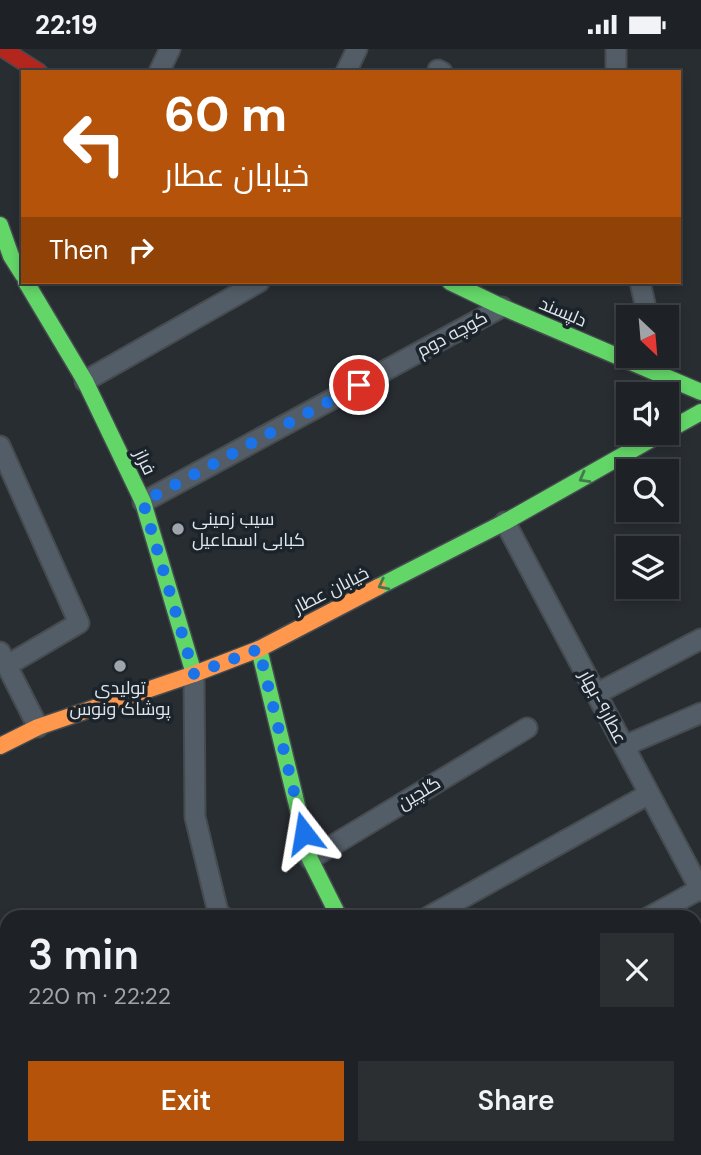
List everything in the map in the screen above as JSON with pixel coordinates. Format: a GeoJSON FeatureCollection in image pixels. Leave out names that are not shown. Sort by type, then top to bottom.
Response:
{"type":"FeatureCollection","features":[{"type":"Feature","properties":{"kind":"street"},"geometry":{"type":"LineString","coordinates":[[3,49],[35,70]]}},
{"type":"Feature","properties":{"kind":"street"},"geometry":{"type":"LineString","coordinates":[[160,70],[170,49]]}},
{"type":"Feature","properties":{"kind":"street"},"geometry":{"type":"LineString","coordinates":[[347,70],[357,49]]}},
{"type":"Feature","properties":{"kind":"street"},"geometry":{"type":"LineString","coordinates":[[616,70],[617,49]]}},
{"type":"Feature","properties":{"kind":"street"},"geometry":{"type":"LineString","coordinates":[[0,225],[17,252]]}},
{"type":"Feature","properties":{"kind":"street","name":"فراز"},"geometry":{"type":"LineString","coordinates":[[27,284],[85,381],[143,502],[194,674]]}},
{"type":"Feature","properties":{"kind":"street"},"geometry":{"type":"LineString","coordinates":[[85,381],[256,284]]}},
{"type":"Feature","properties":{"kind":"street","name":"دلپسند"},"geometry":{"type":"LineString","coordinates":[[454,284],[502,307],[616,349]]}},
{"type":"Feature","properties":{"kind":"street"},"geometry":{"type":"LineString","coordinates":[[640,284],[645,305]]}},
{"type":"Feature","properties":{"kind":"street","name":"کوچه دوم"},"geometry":{"type":"LineString","coordinates":[[143,502],[502,307]]}},
{"type":"Feature","properties":{"kind":"street","name":"دلپسند"},"geometry":{"type":"LineString","coordinates":[[663,368],[701,392]]}},
{"type":"Feature","properties":{"kind":"street","name":"خیابان عطار"},"geometry":{"type":"LineString","coordinates":[[679,425],[701,412]]}},
{"type":"Feature","properties":{"kind":"street","name":"خیابان عطار"},"geometry":{"type":"LineString","coordinates":[[0,746],[38,727],[259,649],[505,522],[643,445]]}},
{"type":"Feature","properties":{"kind":"street"},"geometry":{"type":"LineString","coordinates":[[0,446],[79,623],[3,659],[38,727]]}},
{"type":"Feature","properties":{"kind":"street","name":"عطار۹-بهار"},"geometry":{"type":"LineString","coordinates":[[505,522],[649,794],[695,864],[700,890]]}},
{"type":"Feature","properties":{"kind":"street"},"geometry":{"type":"LineString","coordinates":[[596,694],[701,639]]}},
{"type":"Feature","properties":{"kind":"street"},"geometry":{"type":"LineString","coordinates":[[259,649],[310,859],[336,910]]}},
{"type":"Feature","properties":{"kind":"street"},"geometry":{"type":"LineString","coordinates":[[194,674],[195,817],[220,910]]}},
{"type":"Feature","properties":{"kind":"street"},"geometry":{"type":"LineString","coordinates":[[624,746],[701,713]]}},
{"type":"Feature","properties":{"kind":"street","name":"گلچین"},"geometry":{"type":"LineString","coordinates":[[310,859],[527,728]]}},
{"type":"Feature","properties":{"kind":"street"},"geometry":{"type":"LineString","coordinates":[[441,910],[649,794]]}},
{"type":"Feature","properties":{"kind":"street"},"geometry":{"type":"LineString","coordinates":[[662,910],[700,890]]}},
{"type":"Feature","properties":{"kind":"traffic: fast"},"geometry":{"type":"LineString","coordinates":[[0,225],[11,256],[21,272]]}},
{"type":"Feature","properties":{"kind":"traffic: fast"},"geometry":{"type":"LineString","coordinates":[[27,284],[85,381],[143,502],[194,674]]}},
{"type":"Feature","properties":{"kind":"traffic: fast"},"geometry":{"type":"LineString","coordinates":[[454,284],[701,392]]}},
{"type":"Feature","properties":{"kind":"traffic: fast"},"geometry":{"type":"LineString","coordinates":[[679,424],[701,412]]}},
{"type":"Feature","properties":{"kind":"traffic: fast"},"geometry":{"type":"LineString","coordinates":[[378,587],[505,522],[641,445]]}},
{"type":"Feature","properties":{"kind":"traffic: fast"},"geometry":{"type":"LineString","coordinates":[[259,649],[310,859],[336,910]]}},
{"type":"Feature","properties":{"kind":"traffic: slow"},"geometry":{"type":"LineString","coordinates":[[0,746],[38,727],[259,649],[378,587]]}},
{"type":"Feature","properties":{"kind":"traffic: jam"},"geometry":{"type":"LineString","coordinates":[[3,49],[36,70]]}},
{"type":"Feature","properties":{"kind":"place","name":"سیب زمینی کبابی اسماعیل"},"geometry":{"type":"Point","coordinates":[178,529]}},
{"type":"Feature","properties":{"kind":"place","name":"تولیدی پوشاک ونوس"},"geometry":{"type":"Point","coordinates":[120,666]}},
{"type":"Feature","properties":{"kind":"route"},"geometry":{"type":"LineString","coordinates":[[304,833],[259,649],[194,674],[143,502],[359,385]]}}]}
